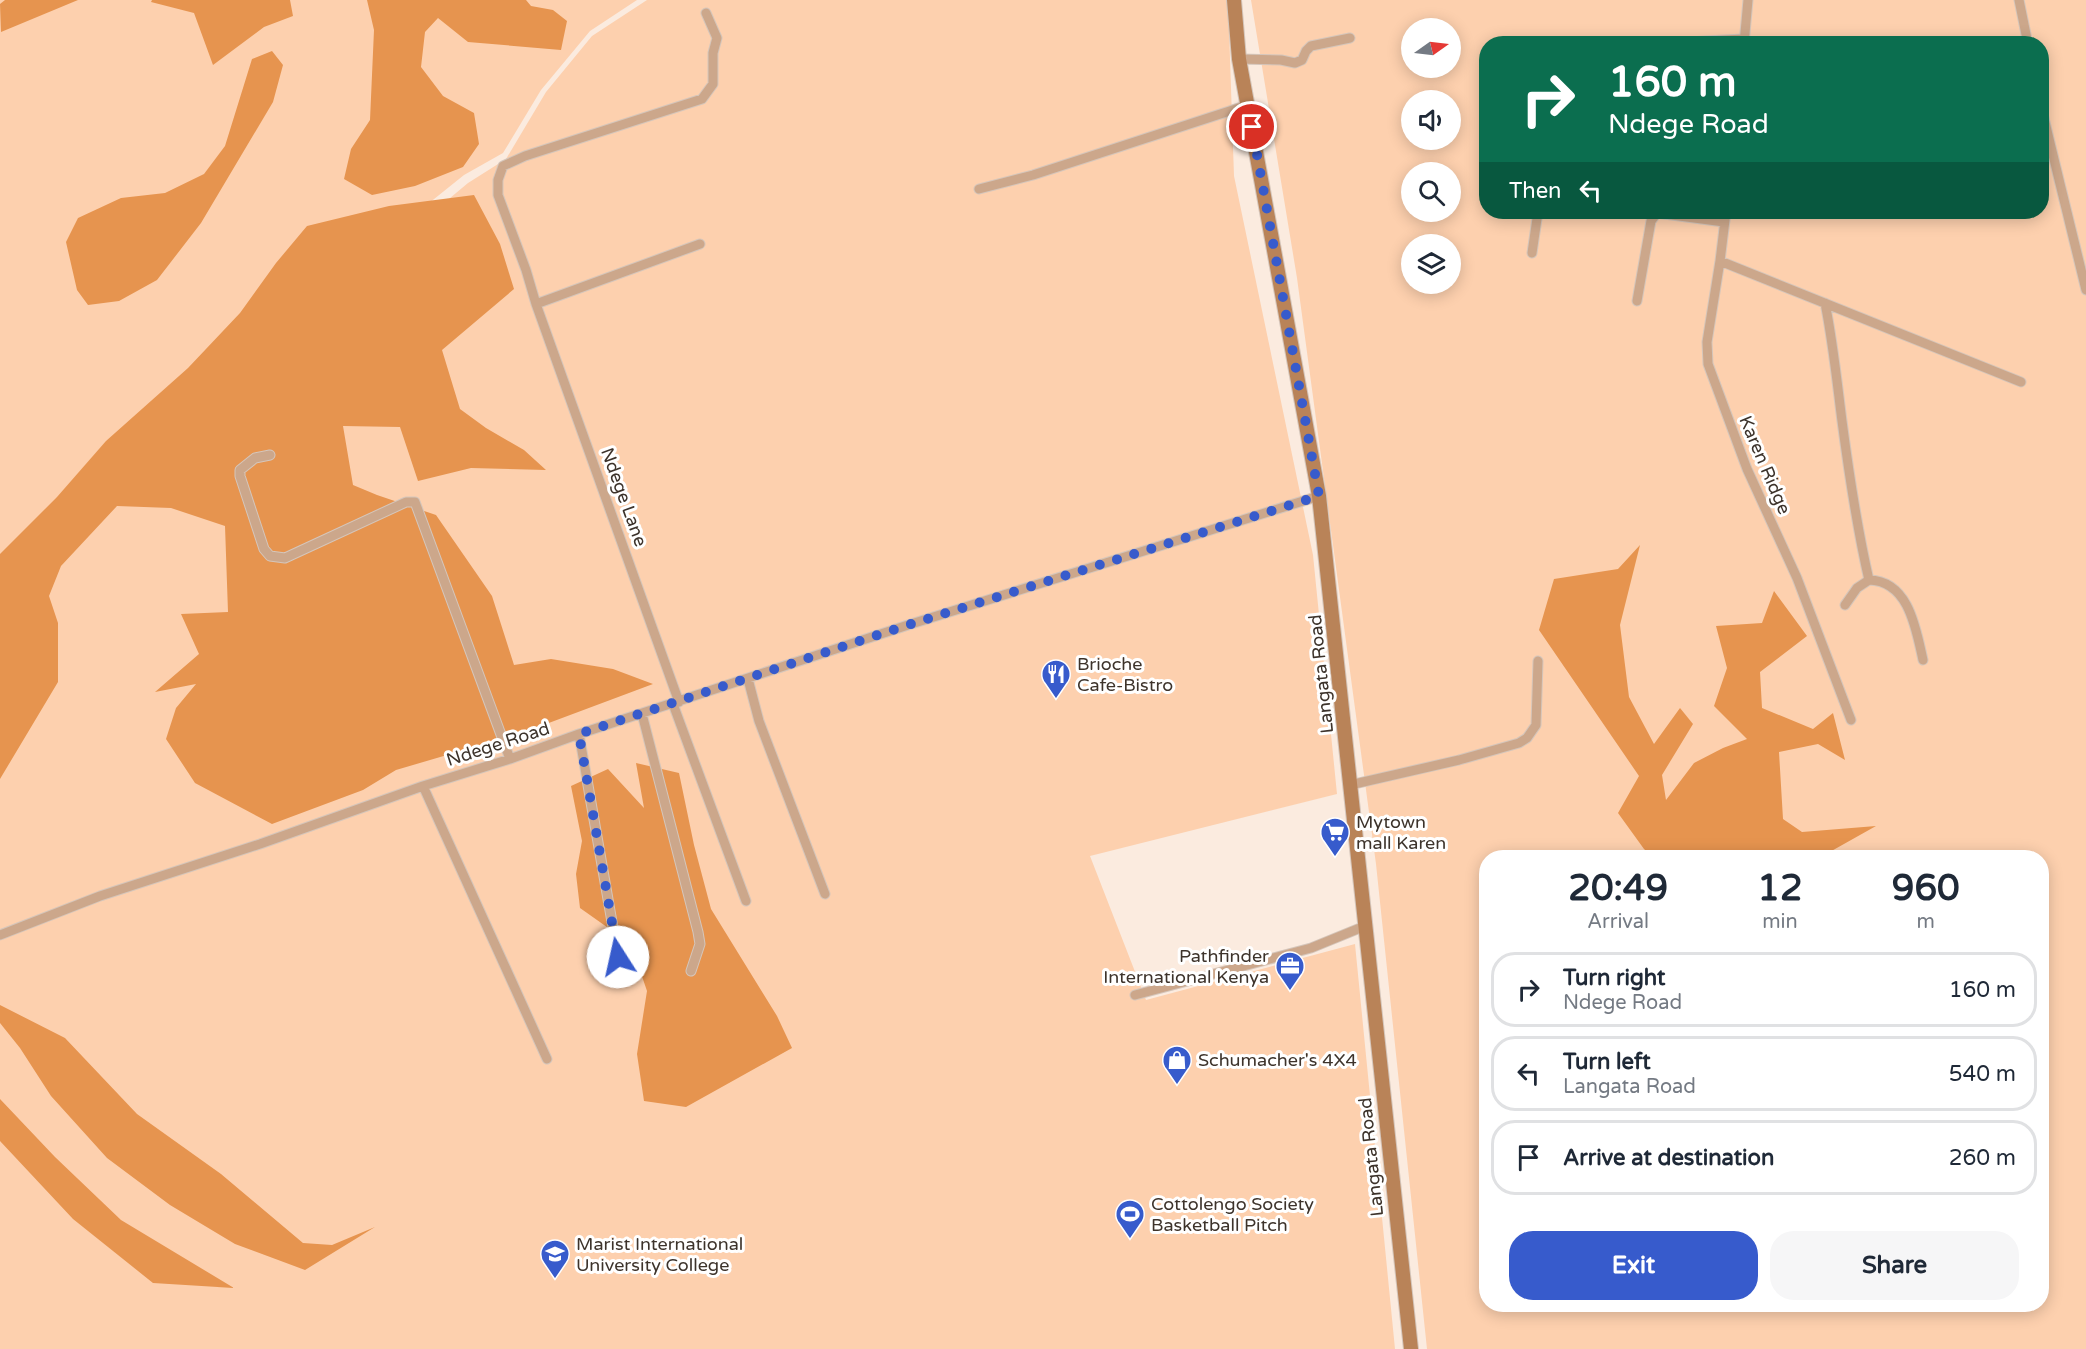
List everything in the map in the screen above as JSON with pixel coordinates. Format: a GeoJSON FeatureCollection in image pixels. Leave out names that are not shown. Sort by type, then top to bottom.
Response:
{"type":"FeatureCollection","features":[{"type":"Feature","properties":{"kind":"main road","name":"Langata Road"},"geometry":{"type":"LineString","coordinates":[[1234,0],[1239,59],[1319,496],[1411,1349]]}},
{"type":"Feature","properties":{"kind":"street"},"geometry":{"type":"LineString","coordinates":[[1744,36],[1748,0]]}},
{"type":"Feature","properties":{"kind":"street"},"geometry":{"type":"LineString","coordinates":[[2019,0],[2026,36]]}},
{"type":"Feature","properties":{"kind":"street","name":"Ndege Lane"},"geometry":{"type":"LineString","coordinates":[[706,13],[717,38],[713,53],[713,84],[702,99],[508,163],[500,172],[498,195],[746,901]]}},
{"type":"Feature","properties":{"kind":"street"},"geometry":{"type":"LineString","coordinates":[[1239,59],[1281,60],[1295,63],[1302,60],[1311,46],[1350,38]]}},
{"type":"Feature","properties":{"kind":"street"},"geometry":{"type":"LineString","coordinates":[[979,189],[1248,105]]}},
{"type":"Feature","properties":{"kind":"street"},"geometry":{"type":"LineString","coordinates":[[2049,139],[2086,290]]}},
{"type":"Feature","properties":{"kind":"street"},"geometry":{"type":"LineString","coordinates":[[1532,253],[1537,219]]}},
{"type":"Feature","properties":{"kind":"street"},"geometry":{"type":"LineString","coordinates":[[1637,301],[1652,219]]}},
{"type":"Feature","properties":{"kind":"street"},"geometry":{"type":"LineString","coordinates":[[1702,219],[1724,222]]}},
{"type":"Feature","properties":{"kind":"street","name":"Karen Ridge"},"geometry":{"type":"LineString","coordinates":[[1725,219],[1708,334],[1708,364],[1747,469],[1797,578],[1851,720]]}},
{"type":"Feature","properties":{"kind":"street"},"geometry":{"type":"LineString","coordinates":[[537,304],[700,244]]}},
{"type":"Feature","properties":{"kind":"street"},"geometry":{"type":"LineString","coordinates":[[1720,261],[2021,382]]}},
{"type":"Feature","properties":{"kind":"street"},"geometry":{"type":"LineString","coordinates":[[1825,303],[1835,360],[1851,485],[1869,580]]}},
{"type":"Feature","properties":{"kind":"street"},"geometry":{"type":"LineString","coordinates":[[270,455],[255,458],[240,470],[240,476],[264,549],[270,556],[285,558],[406,501],[415,502],[510,759]]}},
{"type":"Feature","properties":{"kind":"street","name":"Ndege Road"},"geometry":{"type":"LineString","coordinates":[[0,935],[100,896],[260,844],[579,734],[908,625],[1319,496]]}},
{"type":"Feature","properties":{"kind":"street"},"geometry":{"type":"LineString","coordinates":[[1845,605],[1857,588],[1869,580],[1880,580],[1902,597],[1914,621],[1923,660]]}},
{"type":"Feature","properties":{"kind":"street"},"geometry":{"type":"LineString","coordinates":[[1350,785],[1459,760],[1519,743],[1527,738],[1536,725],[1538,661]]}},
{"type":"Feature","properties":{"kind":"street"},"geometry":{"type":"LineString","coordinates":[[748,679],[759,721],[825,894]]}},
{"type":"Feature","properties":{"kind":"street"},"geometry":{"type":"LineString","coordinates":[[642,714],[698,932],[700,945],[691,971]]}},
{"type":"Feature","properties":{"kind":"street"},"geometry":{"type":"LineString","coordinates":[[579,734],[622,979]]}},
{"type":"Feature","properties":{"kind":"street"},"geometry":{"type":"LineString","coordinates":[[423,786],[547,1059]]}},
{"type":"Feature","properties":{"kind":"street"},"geometry":{"type":"LineString","coordinates":[[1135,995],[1311,948],[1365,926]]}},
{"type":"Feature","properties":{"kind":"shaded area"},"geometry":{"type":"Polygon","coordinates":[[[0,0],[637,0],[590,31],[541,90],[503,153],[464,175],[337,277],[0,590],[0,0]]]}},
{"type":"Feature","properties":{"kind":"shaded area"},"geometry":{"type":"Polygon","coordinates":[[[5,0],[78,0],[1,32],[0,4],[5,0]]]}},
{"type":"Feature","properties":{"kind":"shaded area"},"geometry":{"type":"Polygon","coordinates":[[[152,0],[290,0],[293,16],[264,27],[213,65],[194,13],[151,2],[152,0]]]}},
{"type":"Feature","properties":{"kind":"shaded area"},"geometry":{"type":"Polygon","coordinates":[[[367,0],[526,0],[531,6],[553,10],[567,21],[561,50],[468,42],[438,18],[425,32],[421,67],[443,96],[474,113],[479,144],[463,167],[415,186],[372,195],[344,179],[351,149],[370,120],[374,30],[367,0]]]}},
{"type":"Feature","properties":{"kind":"shaded area"},"geometry":{"type":"Polygon","coordinates":[[[647,0],[1228,0],[1234,176],[1313,555],[1337,794],[1090,856],[1146,1000],[1355,944],[1395,1349],[0,1349],[0,597],[128,467],[468,183],[506,159],[546,92],[592,36],[647,0]]]}},
{"type":"Feature","properties":{"kind":"shaded area"},"geometry":{"type":"Polygon","coordinates":[[[1251,0],[2086,0],[2086,1349],[1427,1349],[1376,864],[1297,278],[1251,0]]]}},
{"type":"Feature","properties":{"kind":"shaded area"},"geometry":{"type":"Polygon","coordinates":[[[272,51],[283,65],[273,102],[201,223],[157,280],[119,301],[88,305],[77,290],[66,242],[78,218],[121,198],[165,193],[204,174],[225,146],[252,59],[272,51]]]}},
{"type":"Feature","properties":{"kind":"shaded area"},"geometry":{"type":"Polygon","coordinates":[[[474,195],[500,244],[514,289],[442,350],[460,409],[486,428],[524,450],[546,470],[471,468],[418,481],[400,427],[343,426],[353,485],[436,515],[492,596],[514,665],[551,659],[613,669],[653,684],[522,733],[396,770],[363,790],[272,824],[195,783],[166,739],[176,708],[196,684],[155,692],[199,654],[181,614],[228,612],[225,526],[171,508],[117,506],[61,566],[49,596],[58,623],[58,682],[0,779],[0,554],[57,497],[106,441],[188,368],[240,313],[276,263],[307,226],[389,206],[474,195]]]}},
{"type":"Feature","properties":{"kind":"shaded area"},"geometry":{"type":"Polygon","coordinates":[[[1640,545],[1620,625],[1629,697],[1654,744],[1680,708],[1693,724],[1662,775],[1666,800],[1694,763],[1747,739],[1714,706],[1727,668],[1716,626],[1762,623],[1774,591],[1807,636],[1760,672],[1762,708],[1813,729],[1833,713],[1845,760],[1818,744],[1779,752],[1783,819],[1802,832],[1876,826],[1833,850],[1644,849],[1618,813],[1639,776],[1539,630],[1554,579],[1618,569],[1640,545]]]}},
{"type":"Feature","properties":{"kind":"shaded area"},"geometry":{"type":"Polygon","coordinates":[[[636,763],[679,773],[694,845],[711,909],[777,1016],[792,1048],[686,1107],[644,1101],[637,1054],[647,991],[631,944],[580,908],[576,874],[582,841],[571,786],[608,769],[644,808],[636,763]]]}},
{"type":"Feature","properties":{"kind":"shaded area"},"geometry":{"type":"Polygon","coordinates":[[[0,1005],[65,1038],[137,1114],[221,1174],[303,1243],[332,1245],[375,1227],[305,1270],[235,1244],[170,1205],[107,1158],[51,1096],[20,1048],[0,1023],[0,1005]]]}},
{"type":"Feature","properties":{"kind":"shaded area"},"geometry":{"type":"Polygon","coordinates":[[[0,1099],[55,1157],[121,1220],[234,1288],[153,1283],[73,1219],[0,1141],[0,1099]]]}},
{"type":"Feature","properties":{"kind":"place","name":"Brioche Cafe-Bistro"},"geometry":{"type":"Point","coordinates":[1056,700]}},
{"type":"Feature","properties":{"kind":"place","name":"Mytown mall Karen"},"geometry":{"type":"Point","coordinates":[1335,858]}},
{"type":"Feature","properties":{"kind":"place","name":"Pathfinder International Kenya"},"geometry":{"type":"Point","coordinates":[1290,992]}},
{"type":"Feature","properties":{"kind":"place","name":"Schumacher's 4X4"},"geometry":{"type":"Point","coordinates":[1177,1086]}},
{"type":"Feature","properties":{"kind":"place","name":"Cottolengo Society Basketball Pitch"},"geometry":{"type":"Point","coordinates":[1130,1240]}},
{"type":"Feature","properties":{"kind":"place","name":"Marist International University College"},"geometry":{"type":"Point","coordinates":[555,1280]}},
{"type":"Feature","properties":{"kind":"route"},"geometry":{"type":"LineString","coordinates":[[618,957],[579,734],[908,625],[1319,496],[1252,127]]}}]}
